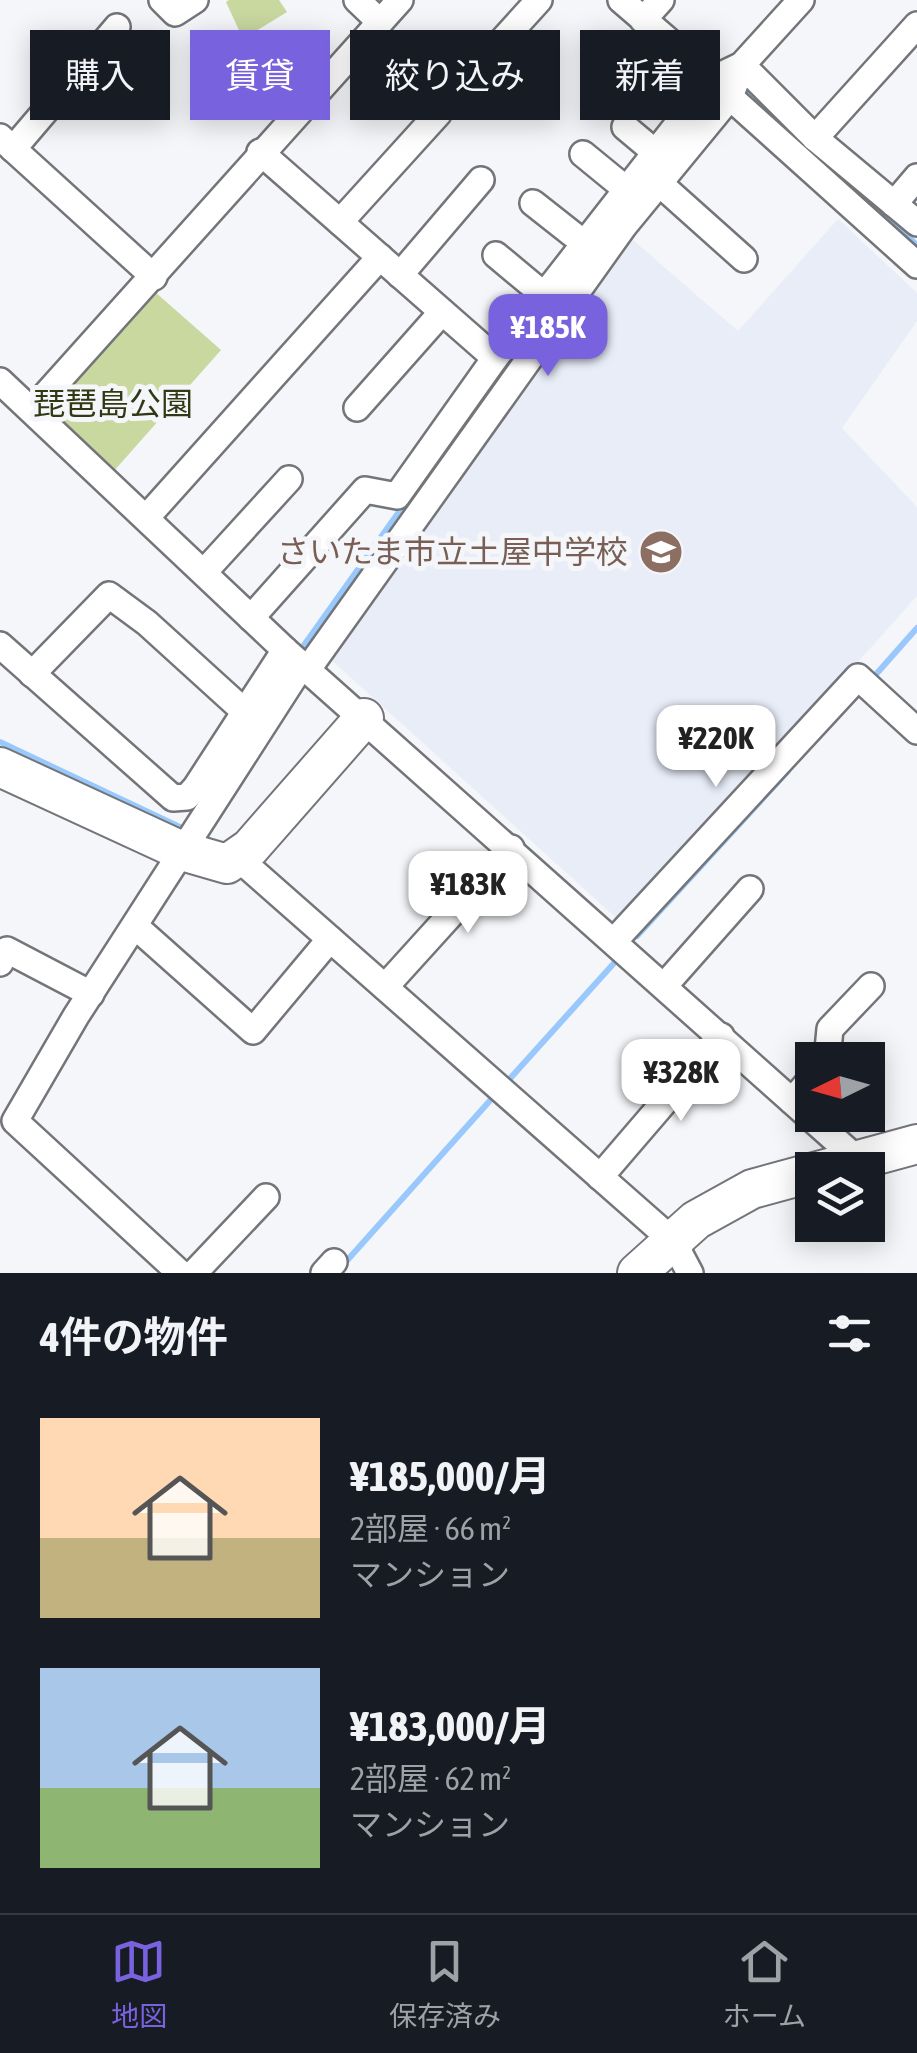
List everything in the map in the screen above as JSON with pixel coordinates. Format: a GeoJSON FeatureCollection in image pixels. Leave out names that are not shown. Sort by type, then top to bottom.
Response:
{"type":"FeatureCollection","features":[{"type":"Feature","properties":{"kind":"street"},"geometry":{"type":"LineString","coordinates":[[162,0],[176,13],[195,0]]}},
{"type":"Feature","properties":{"kind":"street"},"geometry":{"type":"LineString","coordinates":[[357,0],[380,22]]}},
{"type":"Feature","properties":{"kind":"street"},"geometry":{"type":"LineString","coordinates":[[400,0],[260,152],[154,277],[11,398],[205,570],[296,660],[615,940],[848,1152]]}},
{"type":"Feature","properties":{"kind":"street"},"geometry":{"type":"LineString","coordinates":[[512,30],[539,0]]}},
{"type":"Feature","properties":{"kind":"street"},"geometry":{"type":"LineString","coordinates":[[622,0],[917,265]]}},
{"type":"Feature","properties":{"kind":"street"},"geometry":{"type":"LineString","coordinates":[[643,20],[661,0]]}},
{"type":"Feature","properties":{"kind":"street"},"geometry":{"type":"LineString","coordinates":[[251,618],[366,490],[397,496],[495,358],[656,153],[722,88],[801,0]]}},
{"type":"Feature","properties":{"kind":"street"},"geometry":{"type":"LineString","coordinates":[[815,138],[917,25]]}},
{"type":"Feature","properties":{"kind":"street"},"geometry":{"type":"LineString","coordinates":[[117,28],[7,143],[154,277]]}},
{"type":"Feature","properties":{"kind":"street"},"geometry":{"type":"LineString","coordinates":[[742,65],[815,138],[917,223]]}},
{"type":"Feature","properties":{"kind":"street"},"geometry":{"type":"LineString","coordinates":[[0,1143],[8,1117],[135,926],[296,660],[659,183],[722,88]]}},
{"type":"Feature","properties":{"kind":"street"},"geometry":{"type":"LineString","coordinates":[[340,222],[433,120]]}},
{"type":"Feature","properties":{"kind":"street"},"geometry":{"type":"LineString","coordinates":[[625,127],[656,153]]}},
{"type":"Feature","properties":{"kind":"street"},"geometry":{"type":"LineString","coordinates":[[260,152],[495,358]]}},
{"type":"Feature","properties":{"kind":"street"},"geometry":{"type":"LineString","coordinates":[[583,154],[627,190]]}},
{"type":"Feature","properties":{"kind":"street"},"geometry":{"type":"LineString","coordinates":[[894,204],[917,176]]}},
{"type":"Feature","properties":{"kind":"street"},"geometry":{"type":"LineString","coordinates":[[400,275],[481,180]]}},
{"type":"Feature","properties":{"kind":"street"},"geometry":{"type":"LineString","coordinates":[[659,183],[744,258]]}},
{"type":"Feature","properties":{"kind":"street"},"geometry":{"type":"LineString","coordinates":[[533,203],[584,244]]}},
{"type":"Feature","properties":{"kind":"street"},"geometry":{"type":"LineString","coordinates":[[496,255],[544,295]]}},
{"type":"Feature","properties":{"kind":"street"},"geometry":{"type":"LineString","coordinates":[[146,518],[380,257]]}},
{"type":"Feature","properties":{"kind":"street"},"geometry":{"type":"LineString","coordinates":[[357,408],[442,312]]}},
{"type":"Feature","properties":{"kind":"street"},"geometry":{"type":"LineString","coordinates":[[205,570],[290,479]]}},
{"type":"Feature","properties":{"kind":"street"},"geometry":{"type":"LineString","coordinates":[[32,674],[109,595],[148,623],[245,712]]}},
{"type":"Feature","properties":{"kind":"street"},"geometry":{"type":"LineString","coordinates":[[0,645],[173,798],[187,797],[196,788],[245,712],[296,660]]}},
{"type":"Feature","properties":{"kind":"street"},"geometry":{"type":"LineString","coordinates":[[615,940],[868,686],[917,731]]}},
{"type":"Feature","properties":{"kind":"street"},"geometry":{"type":"LineString","coordinates":[[0,767],[182,851],[227,864],[250,848],[364,718]]}},
{"type":"Feature","properties":{"kind":"street"},"geometry":{"type":"LineString","coordinates":[[385,987],[511,848]]}},
{"type":"Feature","properties":{"kind":"street"},"geometry":{"type":"LineString","coordinates":[[238,857],[600,1177],[682,1257]]}},
{"type":"Feature","properties":{"kind":"street"},"geometry":{"type":"LineString","coordinates":[[665,985],[750,889]]}},
{"type":"Feature","properties":{"kind":"street"},"geometry":{"type":"LineString","coordinates":[[135,926],[252,1030],[330,939]]}},
{"type":"Feature","properties":{"kind":"street"},"geometry":{"type":"LineString","coordinates":[[0,964],[7,950],[91,994]]}},
{"type":"Feature","properties":{"kind":"street"},"geometry":{"type":"LineString","coordinates":[[829,1042],[830,1029],[871,986]]}},
{"type":"Feature","properties":{"kind":"street"},"geometry":{"type":"LineString","coordinates":[[600,1177],[721,1036]]}},
{"type":"Feature","properties":{"kind":"street"},"geometry":{"type":"LineString","coordinates":[[792,1100],[795,1097]]}},
{"type":"Feature","properties":{"kind":"street"},"geometry":{"type":"LineString","coordinates":[[8,1117],[180,1273]]}},
{"type":"Feature","properties":{"kind":"street"},"geometry":{"type":"LineString","coordinates":[[884,1152],[917,1144]]}},
{"type":"Feature","properties":{"kind":"street"},"geometry":{"type":"LineString","coordinates":[[682,1257],[696,1220],[752,1189],[795,1177]]}},
{"type":"Feature","properties":{"kind":"street"},"geometry":{"type":"LineString","coordinates":[[194,1273],[266,1198]]}},
{"type":"Feature","properties":{"kind":"street"},"geometry":{"type":"LineString","coordinates":[[636,1273],[682,1257]]}},
{"type":"Feature","properties":{"kind":"shaded area","name":"さいたま市立土屋中学校"},"geometry":{"type":"Polygon","coordinates":[[[838,219],[917,293],[917,321],[842,428],[917,507],[917,596],[623,924],[328,657],[633,240],[738,331],[838,219]]]}},
{"type":"Feature","properties":{"kind":"green space"},"geometry":{"type":"Polygon","coordinates":[[[279,0],[287,12],[258,30],[239,30],[226,2],[279,0]]]}},
{"type":"Feature","properties":{"kind":"green space","name":"琵琶島公園"},"geometry":{"type":"Polygon","coordinates":[[[155,292],[221,350],[113,472],[51,417],[50,407],[155,292]]]}},
{"type":"Feature","properties":{"kind":"waterway"},"geometry":{"type":"LineString","coordinates":[[740,87],[784,124]]}},
{"type":"Feature","properties":{"kind":"waterway"},"geometry":{"type":"LineString","coordinates":[[838,173],[917,245]]}},
{"type":"Feature","properties":{"kind":"waterway"},"geometry":{"type":"LineString","coordinates":[[423,481],[468,424]]}},
{"type":"Feature","properties":{"kind":"waterway"},"geometry":{"type":"LineString","coordinates":[[297,655],[406,502]]}},
{"type":"Feature","properties":{"kind":"waterway"},"geometry":{"type":"LineString","coordinates":[[871,680],[917,628]]}},
{"type":"Feature","properties":{"kind":"waterway"},"geometry":{"type":"LineString","coordinates":[[0,742],[184,829],[187,825]]}},
{"type":"Feature","properties":{"kind":"waterway"},"geometry":{"type":"LineString","coordinates":[[637,936],[788,771]]}},
{"type":"Feature","properties":{"kind":"waterway"},"geometry":{"type":"LineString","coordinates":[[506,1083],[615,962]]}},
{"type":"Feature","properties":{"kind":"waterway"},"geometry":{"type":"LineString","coordinates":[[343,1265],[495,1095]]}},
{"type":"Feature","properties":{"kind":"place","name":"さいたま市立土屋中学校"},"geometry":{"type":"Point","coordinates":[661,552]}}]}
